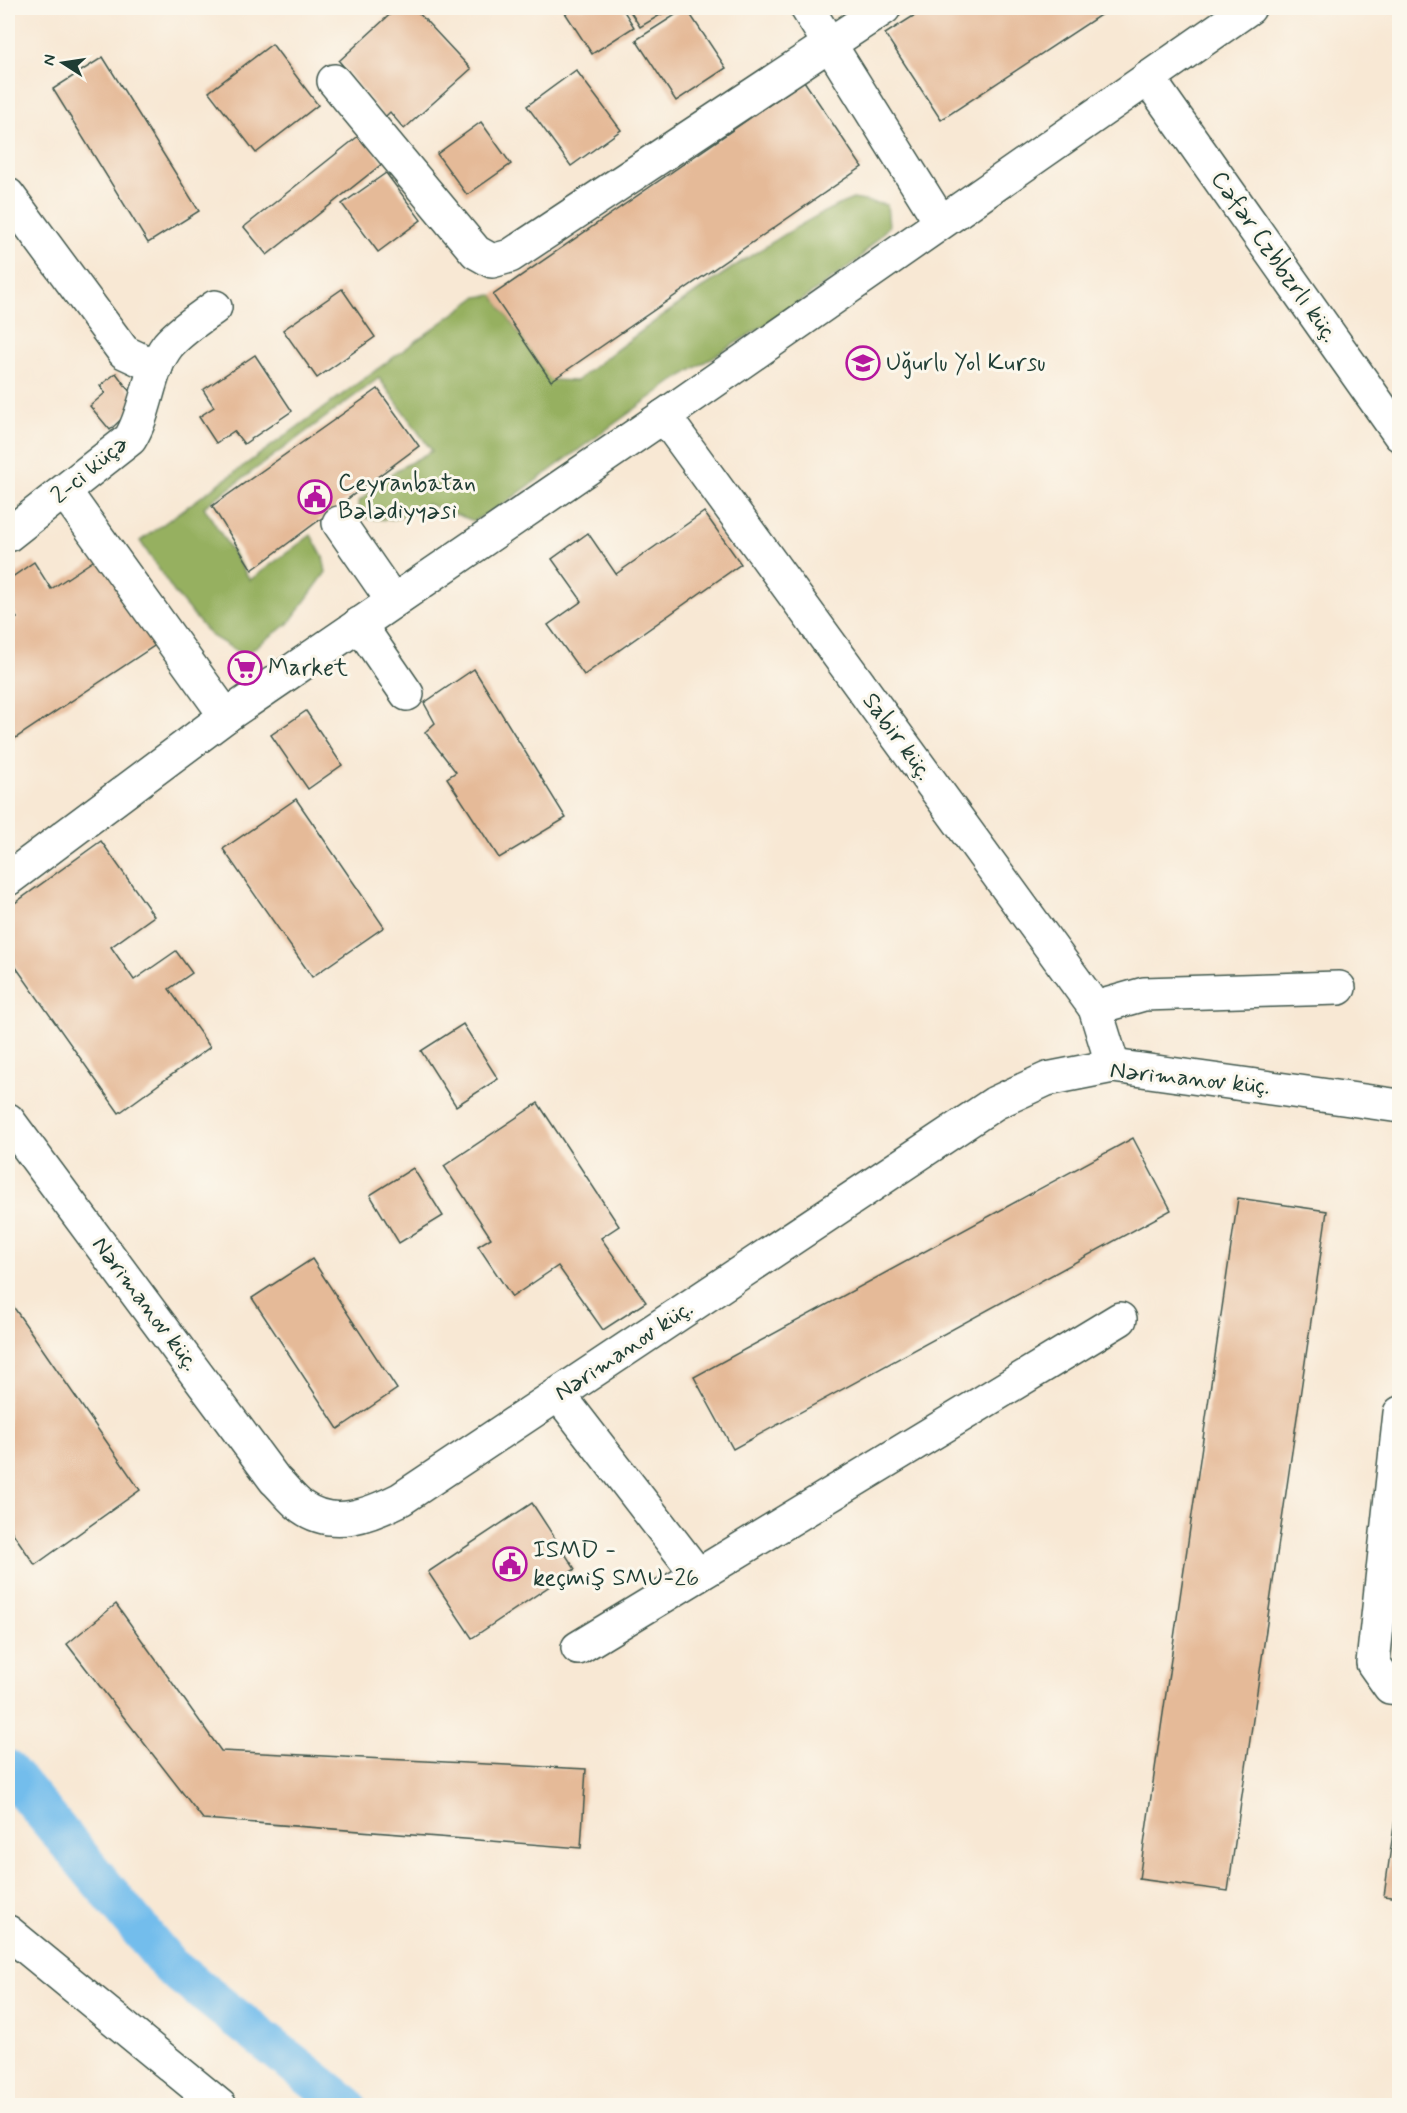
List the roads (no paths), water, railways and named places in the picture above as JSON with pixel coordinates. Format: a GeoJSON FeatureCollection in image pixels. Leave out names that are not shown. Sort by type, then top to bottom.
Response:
{"type":"FeatureCollection","features":[{"type":"Feature","properties":{"kind":"street"},"geometry":{"type":"LineString","coordinates":[[807,8],[940,221]]}},
{"type":"Feature","properties":{"kind":"street"},"geometry":{"type":"LineString","coordinates":[[334,81],[476,252],[492,261],[510,256],[884,8]]}},
{"type":"Feature","properties":{"kind":"street"},"geometry":{"type":"LineString","coordinates":[[8,879],[226,716],[664,416],[940,221],[1249,8]]}},
{"type":"Feature","properties":{"kind":"street","name":"Cəfər Czbbzrlı küç."},"geometry":{"type":"LineString","coordinates":[[1148,78],[1400,435]]}},
{"type":"Feature","properties":{"kind":"street"},"geometry":{"type":"LineString","coordinates":[[8,195],[124,352],[156,367]]}},
{"type":"Feature","properties":{"kind":"street","name":"2-ci küçə"},"geometry":{"type":"LineString","coordinates":[[8,535],[130,439],[140,423],[156,367],[167,347],[179,334],[215,307]]}},
{"type":"Feature","properties":{"kind":"street","name":"Sabir küç."},"geometry":{"type":"LineString","coordinates":[[664,416],[1095,1008],[1113,1066]]}},
{"type":"Feature","properties":{"kind":"street"},"geometry":{"type":"LineString","coordinates":[[65,492],[226,716]]}},
{"type":"Feature","properties":{"kind":"street"},"geometry":{"type":"LineString","coordinates":[[339,523],[393,601]]}},
{"type":"Feature","properties":{"kind":"street"},"geometry":{"type":"LineString","coordinates":[[359,624],[407,694]]}},
{"type":"Feature","properties":{"kind":"street"},"geometry":{"type":"LineString","coordinates":[[1095,1008],[1144,994],[1339,988]]}},
{"type":"Feature","properties":{"kind":"street","name":"Nərimanov küç."},"geometry":{"type":"LineString","coordinates":[[8,1120],[275,1480],[303,1508],[331,1518],[365,1517],[401,1499],[995,1103],[1047,1079],[1113,1066],[1400,1106]]}},
{"type":"Feature","properties":{"kind":"street"},"geometry":{"type":"LineString","coordinates":[[578,1648],[1120,1319]]}},
{"type":"Feature","properties":{"kind":"street"},"geometry":{"type":"LineString","coordinates":[[559,1395],[698,1575]]}},
{"type":"Feature","properties":{"kind":"street"},"geometry":{"type":"LineString","coordinates":[[1400,1413],[1373,1663],[1390,1687],[1400,1688]]}},
{"type":"Feature","properties":{"kind":"street"},"geometry":{"type":"LineString","coordinates":[[8,1932],[220,2106]]}},
{"type":"Feature","properties":{"kind":"waterway"},"geometry":{"type":"LineString","coordinates":[[8,1770],[170,1966],[347,2106]]}},
{"type":"Feature","properties":{"kind":"place","name":"Uğurlu Yol Kursu"},"geometry":{"type":"Point","coordinates":[863,363]}},
{"type":"Feature","properties":{"kind":"place","name":"Ceyranbatan Bələdiyyəsi"},"geometry":{"type":"Point","coordinates":[315,497]}},
{"type":"Feature","properties":{"kind":"place","name":"Market"},"geometry":{"type":"Point","coordinates":[245,668]}},
{"type":"Feature","properties":{"kind":"place","name":"ISMD - keçmiş SMU-26"},"geometry":{"type":"Point","coordinates":[510,1564]}}]}
